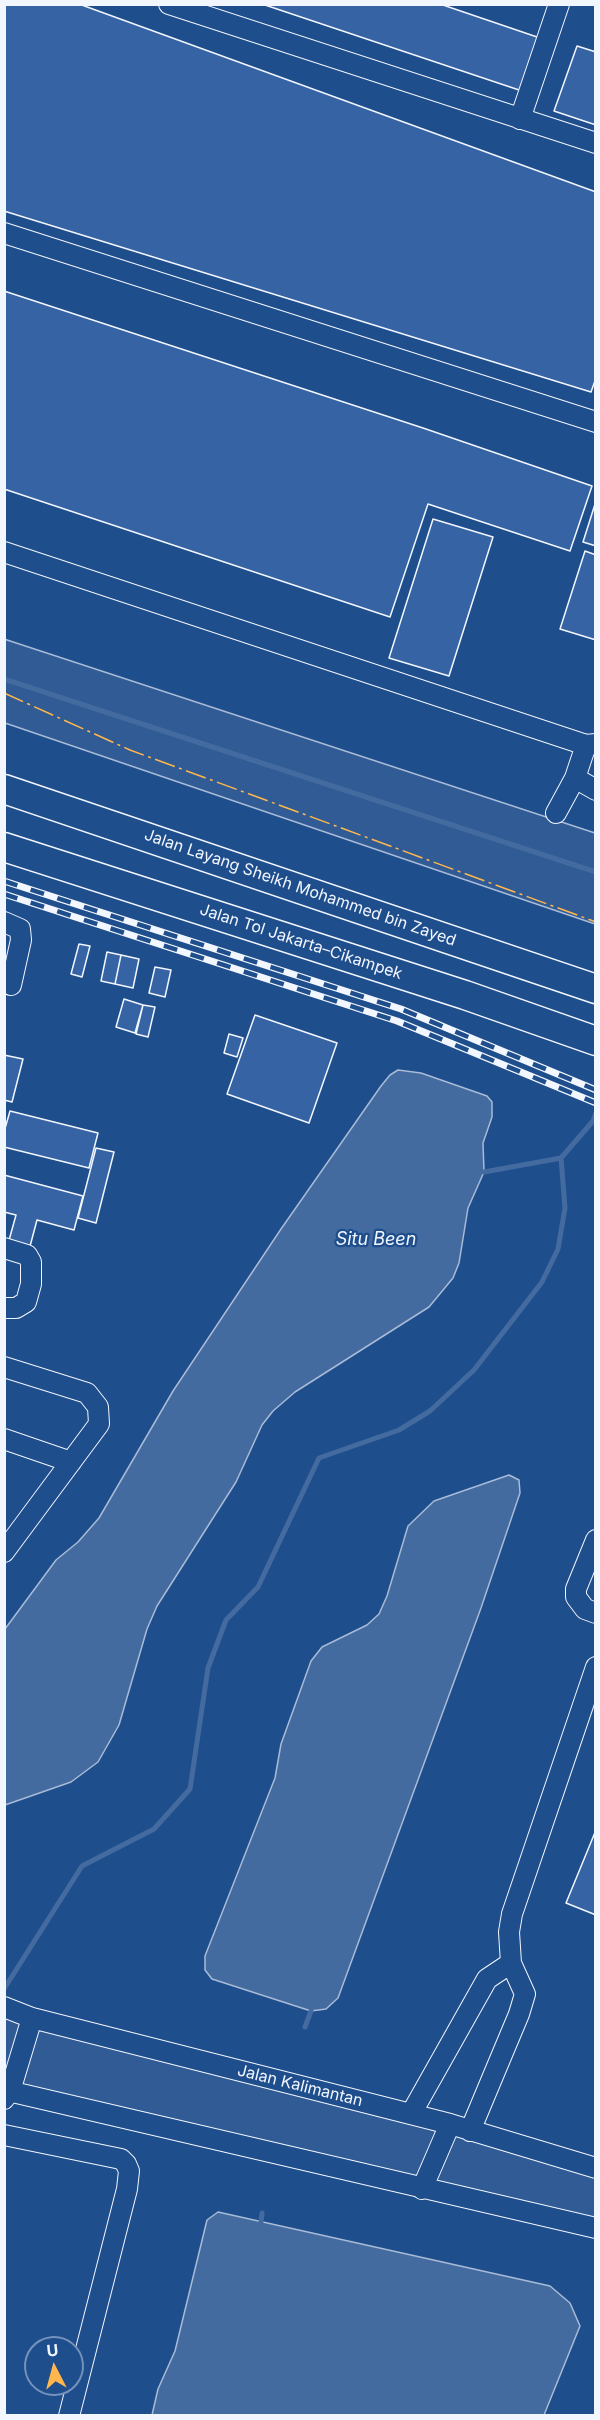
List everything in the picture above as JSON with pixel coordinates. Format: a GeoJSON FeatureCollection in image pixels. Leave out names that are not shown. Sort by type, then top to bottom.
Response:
{"type":"FeatureCollection","features":[{"type":"Feature","properties":{"kind":"highway"},"geometry":{"type":"LineString","coordinates":[[4,777],[593,978]]}},
{"type":"Feature","properties":{"kind":"highway","name":"Jalan Layang Sheikh Mohammed bin Zayed"},"geometry":{"type":"LineString","coordinates":[[4,789],[593,978]]}},
{"type":"Feature","properties":{"kind":"highway","name":"Jalan Layang Sheikh Mohammed bin Zayed"},"geometry":{"type":"LineString","coordinates":[[4,808],[529,980],[596,1005]]}},
{"type":"Feature","properties":{"kind":"highway","name":"Jalan Tol Jakarta–Cikampek"},"geometry":{"type":"LineString","coordinates":[[4,847],[465,995],[596,1041]]}},
{"type":"Feature","properties":{"kind":"street"},"geometry":{"type":"LineString","coordinates":[[170,4],[596,143]]}},
{"type":"Feature","properties":{"kind":"street"},"geometry":{"type":"LineString","coordinates":[[520,119],[559,4]]}},
{"type":"Feature","properties":{"kind":"street"},"geometry":{"type":"LineString","coordinates":[[4,233],[596,422]]}},
{"type":"Feature","properties":{"kind":"street"},"geometry":{"type":"LineString","coordinates":[[4,552],[591,744],[556,813]]}},
{"type":"Feature","properties":{"kind":"street"},"geometry":{"type":"LineString","coordinates":[[575,778],[596,790]]}},
{"type":"Feature","properties":{"kind":"street"},"geometry":{"type":"LineString","coordinates":[[4,922],[20,929],[21,940],[11,985]]}},
{"type":"Feature","properties":{"kind":"street"},"geometry":{"type":"LineString","coordinates":[[4,1248],[27,1255],[31,1262],[32,1284],[26,1302],[16,1308],[4,1308]]}},
{"type":"Feature","properties":{"kind":"street"},"geometry":{"type":"LineString","coordinates":[[4,1367],[87,1393],[98,1407],[99,1424],[4,1552]]}},
{"type":"Feature","properties":{"kind":"street"},"geometry":{"type":"LineString","coordinates":[[4,1439],[71,1462]]}},
{"type":"Feature","properties":{"kind":"street"},"geometry":{"type":"LineString","coordinates":[[596,1540],[576,1589],[576,1598],[585,1609],[596,1613]]}},
{"type":"Feature","properties":{"kind":"street"},"geometry":{"type":"LineString","coordinates":[[470,2131],[519,2014],[525,1994],[511,1962],[509,1932],[512,1914],[596,1667]]}},
{"type":"Feature","properties":{"kind":"street"},"geometry":{"type":"LineString","coordinates":[[411,2114],[487,1979],[511,1962]]}},
{"type":"Feature","properties":{"kind":"street","name":"Jalan Kalimantan"},"geometry":{"type":"LineString","coordinates":[[5,2008],[32,2018],[450,2124],[596,2168]]}},
{"type":"Feature","properties":{"kind":"street"},"geometry":{"type":"LineString","coordinates":[[32,2018],[6,2094],[596,2228]]}},
{"type":"Feature","properties":{"kind":"street"},"geometry":{"type":"LineString","coordinates":[[422,2189],[450,2124]]}},
{"type":"Feature","properties":{"kind":"street"},"geometry":{"type":"LineString","coordinates":[[4,2135],[121,2159],[129,2171],[127,2189],[69,2415]]}},
{"type":"Feature","properties":{"kind":"shaded area"},"geometry":{"type":"Polygon","coordinates":[[[4,639],[595,833],[595,924],[5,723],[4,639]]]}},
{"type":"Feature","properties":{"kind":"shaded area"},"geometry":{"type":"Polygon","coordinates":[[[5,2007],[595,2168],[595,2228],[5,2090],[5,2007]]]}},
{"type":"Feature","properties":{"kind":"water","name":"Situ Been"},"geometry":{"type":"Polygon","coordinates":[[[398,1070],[421,1073],[487,1096],[492,1102],[492,1117],[483,1143],[484,1172],[468,1208],[459,1263],[453,1278],[429,1307],[295,1392],[273,1411],[262,1425],[236,1482],[157,1606],[147,1629],[119,1725],[98,1762],[71,1782],[5,1805],[5,1629],[56,1560],[78,1542],[99,1518],[173,1391],[281,1229],[381,1086],[390,1075],[398,1070]]]}},
{"type":"Feature","properties":{"kind":"water"},"geometry":{"type":"Polygon","coordinates":[[[509,1475],[519,1480],[520,1493],[481,1608],[338,1998],[326,2009],[311,2011],[212,1979],[205,1970],[205,1956],[275,1778],[281,1744],[311,1661],[322,1647],[367,1625],[379,1614],[387,1596],[408,1526],[434,1501],[509,1475]]]}},
{"type":"Feature","properties":{"kind":"water"},"geometry":{"type":"Polygon","coordinates":[[[218,2212],[550,2286],[570,2303],[580,2326],[544,2415],[152,2415],[158,2389],[175,2351],[207,2220],[218,2212]]]}},
{"type":"Feature","properties":{"kind":"building"},"geometry":{"type":"Polygon","coordinates":[[[4,4],[79,4],[596,192],[596,378],[591,392],[4,211],[4,4]]]}},
{"type":"Feature","properties":{"kind":"building"},"geometry":{"type":"Polygon","coordinates":[[[262,4],[440,4],[540,38],[522,91],[262,4]]]}},
{"type":"Feature","properties":{"kind":"building"},"geometry":{"type":"Polygon","coordinates":[[[577,46],[596,52],[596,125],[554,111],[577,46]]]}},
{"type":"Feature","properties":{"kind":"building"},"geometry":{"type":"Polygon","coordinates":[[[4,291],[423,428],[592,486],[570,551],[428,504],[390,617],[4,489],[4,291]]]}},
{"type":"Feature","properties":{"kind":"building"},"geometry":{"type":"Polygon","coordinates":[[[596,501],[596,546],[583,542],[596,501]]]}},
{"type":"Feature","properties":{"kind":"building"},"geometry":{"type":"Polygon","coordinates":[[[433,519],[493,537],[449,676],[389,658],[433,519]]]}},
{"type":"Feature","properties":{"kind":"building"},"geometry":{"type":"Polygon","coordinates":[[[585,551],[596,555],[596,640],[560,629],[585,551]]]}},
{"type":"Feature","properties":{"kind":"building"},"geometry":{"type":"Polygon","coordinates":[[[79,944],[90,946],[82,977],[71,974],[79,944]]]}},
{"type":"Feature","properties":{"kind":"building"},"geometry":{"type":"Polygon","coordinates":[[[107,952],[121,955],[115,984],[101,981],[107,952]]]}},
{"type":"Feature","properties":{"kind":"building"},"geometry":{"type":"Polygon","coordinates":[[[121,955],[139,959],[133,988],[115,984],[121,955]]]}},
{"type":"Feature","properties":{"kind":"building"},"geometry":{"type":"Polygon","coordinates":[[[155,967],[171,970],[165,997],[149,993],[155,967]]]}},
{"type":"Feature","properties":{"kind":"building"},"geometry":{"type":"Polygon","coordinates":[[[124,999],[143,1005],[135,1033],[116,1027],[124,999]]]}},
{"type":"Feature","properties":{"kind":"building"},"geometry":{"type":"Polygon","coordinates":[[[143,1005],[155,1007],[148,1037],[136,1034],[143,1005]]]}},
{"type":"Feature","properties":{"kind":"building"},"geometry":{"type":"Polygon","coordinates":[[[255,1015],[337,1043],[309,1123],[227,1094],[255,1015]]]}},
{"type":"Feature","properties":{"kind":"building"},"geometry":{"type":"Polygon","coordinates":[[[229,1034],[243,1038],[237,1057],[224,1053],[229,1034]]]}},
{"type":"Feature","properties":{"kind":"building"},"geometry":{"type":"Polygon","coordinates":[[[4,1055],[23,1059],[12,1102],[4,1100],[4,1055]]]}},
{"type":"Feature","properties":{"kind":"building"},"geometry":{"type":"Polygon","coordinates":[[[10,1111],[98,1133],[89,1168],[4,1147],[4,1132],[10,1111]]]}},
{"type":"Feature","properties":{"kind":"building"},"geometry":{"type":"Polygon","coordinates":[[[96,1148],[114,1152],[96,1223],[78,1218],[96,1148]]]}},
{"type":"Feature","properties":{"kind":"building"},"geometry":{"type":"Polygon","coordinates":[[[4,1175],[83,1196],[74,1230],[37,1220],[29,1250],[8,1244],[16,1215],[4,1212],[4,1175]]]}},
{"type":"Feature","properties":{"kind":"building"},"geometry":{"type":"Polygon","coordinates":[[[596,1830],[596,1915],[566,1903],[596,1830]]]}},
{"type":"Feature","properties":{"kind":"waterway"},"geometry":{"type":"LineString","coordinates":[[4,679],[596,872]]}},
{"type":"Feature","properties":{"kind":"waterway"},"geometry":{"type":"LineString","coordinates":[[4,1989],[82,1866],[154,1829],[190,1789],[208,1668],[226,1620],[258,1587],[319,1458],[399,1430],[430,1411],[474,1370],[542,1282],[558,1249],[565,1208],[561,1158],[593,1121],[596,1113]]}},
{"type":"Feature","properties":{"kind":"waterway"},"geometry":{"type":"LineString","coordinates":[[484,1172],[561,1158]]}},
{"type":"Feature","properties":{"kind":"waterway"},"geometry":{"type":"LineString","coordinates":[[305,2027],[311,2011]]}},
{"type":"Feature","properties":{"kind":"waterway"},"geometry":{"type":"LineString","coordinates":[[261,2222],[262,2213]]}},
{"type":"Feature","properties":{"kind":"railway"},"geometry":{"type":"LineString","coordinates":[[4,881],[401,1009],[596,1090]]}},
{"type":"Feature","properties":{"kind":"railway"},"geometry":{"type":"LineString","coordinates":[[4,894],[397,1021],[596,1103]]}},
{"type":"Feature","properties":{"kind":"power"},"geometry":{"type":"LineString","coordinates":[[4,693],[130,750],[596,922]]}}]}
